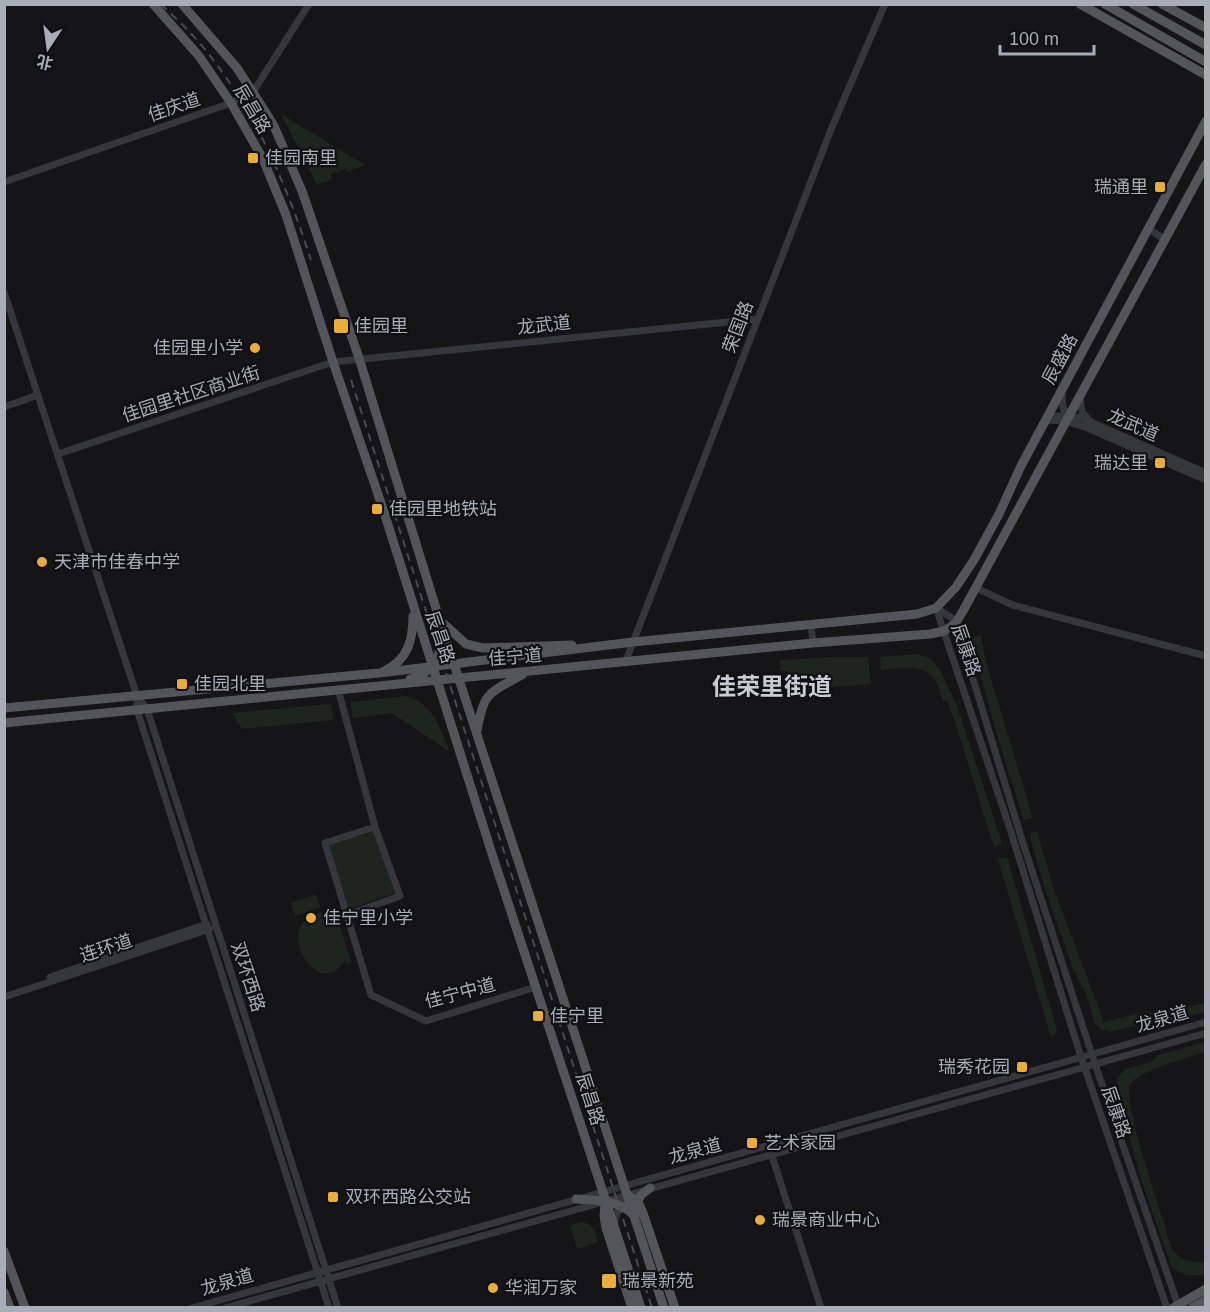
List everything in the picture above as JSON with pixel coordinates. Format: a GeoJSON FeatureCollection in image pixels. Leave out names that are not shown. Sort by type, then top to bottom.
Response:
{"type":"FeatureCollection","features":[{"type":"Feature","properties":{"kind":"main road","name":"辰昌路"},"geometry":{"type":"LineString","coordinates":[[153,4],[199,56],[231,103],[262,159],[282,206],[383,509],[412,606],[641,1308]]}},
{"type":"Feature","properties":{"kind":"main road","name":"辰昌路"},"geometry":{"type":"LineString","coordinates":[[182,4],[237,68],[274,126],[292,164],[359,358],[438,615],[664,1308]]}},
{"type":"Feature","properties":{"kind":"main road"},"geometry":{"type":"LineString","coordinates":[[1080,4],[1206,75]]}},
{"type":"Feature","properties":{"kind":"main road"},"geometry":{"type":"LineString","coordinates":[[1105,4],[1206,62]]}},
{"type":"Feature","properties":{"kind":"main road"},"geometry":{"type":"LineString","coordinates":[[1133,4],[1206,45]]}},
{"type":"Feature","properties":{"kind":"main road"},"geometry":{"type":"LineString","coordinates":[[1162,4],[1206,28]]}},
{"type":"Feature","properties":{"kind":"main road","name":"辰盛路"},"geometry":{"type":"LineString","coordinates":[[936,608],[956,587],[974,560],[1021,466],[1206,121]]}},
{"type":"Feature","properties":{"kind":"main road","name":"辰盛路"},"geometry":{"type":"LineString","coordinates":[[955,624],[1206,164]]}},
{"type":"Feature","properties":{"kind":"main road"},"geometry":{"type":"LineString","coordinates":[[379,673],[397,663],[408,649],[412,632],[412,606]]}},
{"type":"Feature","properties":{"kind":"main road","name":"佳宁道"},"geometry":{"type":"LineString","coordinates":[[4,708],[379,673],[596,646],[917,614],[936,608]]}},
{"type":"Feature","properties":{"kind":"main road"},"geometry":{"type":"LineString","coordinates":[[438,615],[459,639],[474,646],[496,649],[564,644],[596,646]]}},
{"type":"Feature","properties":{"kind":"main road"},"geometry":{"type":"LineString","coordinates":[[391,685],[418,677],[433,667],[438,660],[441,650],[438,615]]}},
{"type":"Feature","properties":{"kind":"main road","name":"佳宁道"},"geometry":{"type":"LineString","coordinates":[[4,723],[930,633],[944,631],[955,624]]}},
{"type":"Feature","properties":{"kind":"main road"},"geometry":{"type":"LineString","coordinates":[[477,733],[481,707],[486,698],[500,686],[525,672]]}},
{"type":"Feature","properties":{"kind":"main road"},"geometry":{"type":"LineString","coordinates":[[635,1216],[637,1202],[649,1184]]}},
{"type":"Feature","properties":{"kind":"main road"},"geometry":{"type":"LineString","coordinates":[[627,1190],[644,1213],[675,1308]]}},
{"type":"Feature","properties":{"kind":"main road"},"geometry":{"type":"LineString","coordinates":[[604,1197],[606,1228],[632,1308]]}},
{"type":"Feature","properties":{"kind":"main road"},"geometry":{"type":"LineString","coordinates":[[576,1199],[604,1197],[621,1205],[635,1216]]}},
{"type":"Feature","properties":{"kind":"main road"},"geometry":{"type":"LineString","coordinates":[[4,1251],[25,1308]]}},
{"type":"Feature","properties":{"kind":"main road"},"geometry":{"type":"LineString","coordinates":[[1176,1307],[1206,1289]]}},
{"type":"Feature","properties":{"kind":"main road"},"geometry":{"type":"LineString","coordinates":[[4,1293],[10,1308]]}},
{"type":"Feature","properties":{"kind":"main road"},"geometry":{"type":"LineString","coordinates":[[1192,1308],[1206,1300]]}},
{"type":"Feature","properties":{"kind":"street","name":"佳庆道"},"geometry":{"type":"LineString","coordinates":[[4,182],[231,103],[252,92],[309,4]]}},
{"type":"Feature","properties":{"kind":"street","name":"荣国路"},"geometry":{"type":"LineString","coordinates":[[626,663],[828,138],[885,4]]}},
{"type":"Feature","properties":{"kind":"street"},"geometry":{"type":"LineString","coordinates":[[1149,229],[1164,239]]}},
{"type":"Feature","properties":{"kind":"street"},"geometry":{"type":"LineString","coordinates":[[4,292],[142,710]]}},
{"type":"Feature","properties":{"kind":"street","name":"龙武道"},"geometry":{"type":"LineString","coordinates":[[333,362],[757,319]]}},
{"type":"Feature","properties":{"kind":"street","name":"佳园里社区商业街"},"geometry":{"type":"LineString","coordinates":[[58,454],[333,362]]}},
{"type":"Feature","properties":{"kind":"street"},"geometry":{"type":"LineString","coordinates":[[1062,389],[1062,403],[1067,418],[1206,480]]}},
{"type":"Feature","properties":{"kind":"street"},"geometry":{"type":"LineString","coordinates":[[1081,392],[1082,412],[1094,423]]}},
{"type":"Feature","properties":{"kind":"street"},"geometry":{"type":"LineString","coordinates":[[4,407],[38,395]]}},
{"type":"Feature","properties":{"kind":"street","name":"龙武道"},"geometry":{"type":"LineString","coordinates":[[1046,420],[1051,417],[1094,423],[1206,474]]}},
{"type":"Feature","properties":{"kind":"street"},"geometry":{"type":"LineString","coordinates":[[976,588],[1013,605],[1206,656]]}},
{"type":"Feature","properties":{"kind":"street","name":"辰康路"},"geometry":{"type":"LineString","coordinates":[[936,608],[952,618],[955,624],[1018,830],[1176,1307]]}},
{"type":"Feature","properties":{"kind":"street","name":"辰康路"},"geometry":{"type":"LineString","coordinates":[[936,608],[1011,831],[1081,1057],[1167,1308]]}},
{"type":"Feature","properties":{"kind":"street"},"geometry":{"type":"LineString","coordinates":[[811,624],[813,643]]}},
{"type":"Feature","properties":{"kind":"street"},"geometry":{"type":"LineString","coordinates":[[338,689],[375,826],[400,896],[347,915]]}},
{"type":"Feature","properties":{"kind":"street","name":"双环西路"},"geometry":{"type":"LineString","coordinates":[[142,710],[216,924],[338,1308]]}},
{"type":"Feature","properties":{"kind":"street","name":"双环西路"},"geometry":{"type":"LineString","coordinates":[[142,710],[206,927],[330,1308]]}},
{"type":"Feature","properties":{"kind":"street","name":"佳宁中道"},"geometry":{"type":"LineString","coordinates":[[375,826],[325,843],[372,995],[426,1021],[536,987]]}},
{"type":"Feature","properties":{"kind":"street","name":"连环道"},"geometry":{"type":"LineString","coordinates":[[4,992],[216,924]]}},
{"type":"Feature","properties":{"kind":"street","name":"连环道"},"geometry":{"type":"LineString","coordinates":[[4,997],[206,927]]}},
{"type":"Feature","properties":{"kind":"street","name":"龙泉道"},"geometry":{"type":"LineString","coordinates":[[649,1184],[769,1146],[1206,1022]]}},
{"type":"Feature","properties":{"kind":"street","name":"龙泉道"},"geometry":{"type":"LineString","coordinates":[[649,1184],[772,1155],[1206,1033]]}},
{"type":"Feature","properties":{"kind":"street"},"geometry":{"type":"LineString","coordinates":[[769,1146],[821,1308]]}},
{"type":"Feature","properties":{"kind":"street"},"geometry":{"type":"LineString","coordinates":[[614,1226],[627,1190],[649,1184]]}},
{"type":"Feature","properties":{"kind":"street","name":"龙泉道"},"geometry":{"type":"LineString","coordinates":[[225,1308],[627,1190]]}},
{"type":"Feature","properties":{"kind":"street","name":"龙泉道"},"geometry":{"type":"LineString","coordinates":[[192,1308],[576,1199]]}},
{"type":"Feature","properties":{"kind":"shaded area"},"geometry":{"type":"Polygon","coordinates":[[[281,114],[365,165],[347,172],[346,169],[330,174],[331,180],[317,185],[281,114]]]}},
{"type":"Feature","properties":{"kind":"shaded area"},"geometry":{"type":"Polygon","coordinates":[[[981,635],[986,662],[1033,818],[1024,820],[999,742],[970,638],[981,635]]]}},
{"type":"Feature","properties":{"kind":"shaded area"},"geometry":{"type":"Polygon","coordinates":[[[917,654],[931,659],[940,670],[958,708],[1002,844],[994,847],[957,728],[947,701],[943,702],[935,680],[930,674],[917,669],[881,670],[880,657],[917,654]]]}},
{"type":"Feature","properties":{"kind":"shaded area"},"geometry":{"type":"Polygon","coordinates":[[[868,657],[871,684],[789,691],[788,671],[781,671],[780,660],[868,657]]]}},
{"type":"Feature","properties":{"kind":"shaded area"},"geometry":{"type":"Polygon","coordinates":[[[406,696],[429,711],[439,725],[450,752],[392,713],[353,718],[350,702],[406,696]]]}},
{"type":"Feature","properties":{"kind":"shaded area"},"geometry":{"type":"Polygon","coordinates":[[[331,704],[333,720],[242,729],[232,713],[331,704]]]}},
{"type":"Feature","properties":{"kind":"shaded area"},"geometry":{"type":"Polygon","coordinates":[[[1037,831],[1054,890],[1104,1022],[1144,1012],[1156,1014],[1205,1003],[1205,1012],[1164,1023],[1147,1023],[1110,1032],[1101,1029],[1094,1022],[1087,996],[1072,966],[1044,886],[1029,833],[1037,831]]]}},
{"type":"Feature","properties":{"kind":"shaded area"},"geometry":{"type":"Polygon","coordinates":[[[373,832],[395,893],[349,909],[329,845],[373,832]]]}},
{"type":"Feature","properties":{"kind":"shaded area"},"geometry":{"type":"Polygon","coordinates":[[[1007,857],[1057,1030],[1056,1034],[1051,1037],[998,859],[1007,857]]]}},
{"type":"Feature","properties":{"kind":"shaded area"},"geometry":{"type":"Polygon","coordinates":[[[316,894],[320,907],[295,916],[291,903],[316,894]]]}},
{"type":"Feature","properties":{"kind":"shaded area"},"geometry":{"type":"Polygon","coordinates":[[[335,910],[351,962],[347,964],[345,960],[335,971],[324,973],[314,969],[305,960],[298,935],[302,923],[313,915],[322,913],[330,916],[330,912],[335,910]]]}},
{"type":"Feature","properties":{"kind":"shaded area"},"geometry":{"type":"Polygon","coordinates":[[[1205,1042],[1205,1052],[1153,1070],[1134,1080],[1130,1085],[1129,1095],[1141,1151],[1171,1246],[1183,1259],[1205,1262],[1205,1274],[1191,1275],[1183,1274],[1171,1266],[1140,1176],[1116,1085],[1118,1077],[1126,1069],[1151,1062],[1158,1055],[1205,1042]]]}},
{"type":"Feature","properties":{"kind":"shaded area"},"geometry":{"type":"Polygon","coordinates":[[[583,1222],[592,1227],[598,1242],[577,1249],[570,1225],[583,1222]]]}},
{"type":"Feature","properties":{"kind":"railway"},"geometry":{"type":"LineString","coordinates":[[161,4],[203,47],[238,96],[280,175],[311,260]]}},
{"type":"Feature","properties":{"kind":"railway"},"geometry":{"type":"LineString","coordinates":[[351,380],[652,1308]]}},
{"type":"Feature","properties":{"kind":"place","name":"佳园南里"},"geometry":{"type":"Point","coordinates":[253,158]}},
{"type":"Feature","properties":{"kind":"place","name":"瑞通里"},"geometry":{"type":"Point","coordinates":[1160,187]}},
{"type":"Feature","properties":{"kind":"place","name":"佳园里"},"geometry":{"type":"Point","coordinates":[341,326]}},
{"type":"Feature","properties":{"kind":"place","name":"佳园里小学"},"geometry":{"type":"Point","coordinates":[255,348]}},
{"type":"Feature","properties":{"kind":"place","name":"瑞达里"},"geometry":{"type":"Point","coordinates":[1160,463]}},
{"type":"Feature","properties":{"kind":"place","name":"佳园里地铁站"},"geometry":{"type":"Point","coordinates":[377,509]}},
{"type":"Feature","properties":{"kind":"place","name":"天津市佳春中学"},"geometry":{"type":"Point","coordinates":[42,562]}},
{"type":"Feature","properties":{"kind":"place","name":"佳园北里"},"geometry":{"type":"Point","coordinates":[182,684]}},
{"type":"Feature","properties":{"kind":"place","name":"佳宁里小学"},"geometry":{"type":"Point","coordinates":[311,918]}},
{"type":"Feature","properties":{"kind":"place","name":"佳宁里"},"geometry":{"type":"Point","coordinates":[538,1016]}},
{"type":"Feature","properties":{"kind":"place","name":"瑞秀花园"},"geometry":{"type":"Point","coordinates":[1022,1067]}},
{"type":"Feature","properties":{"kind":"place","name":"艺术家园"},"geometry":{"type":"Point","coordinates":[752,1143]}},
{"type":"Feature","properties":{"kind":"place","name":"双环西路公交站"},"geometry":{"type":"Point","coordinates":[333,1197]}},
{"type":"Feature","properties":{"kind":"place","name":"瑞景商业中心"},"geometry":{"type":"Point","coordinates":[760,1220]}},
{"type":"Feature","properties":{"kind":"place","name":"瑞景新苑"},"geometry":{"type":"Point","coordinates":[609,1281]}},
{"type":"Feature","properties":{"kind":"place","name":"华润万家"},"geometry":{"type":"Point","coordinates":[493,1288]}},
{"type":"Feature","properties":{"kind":"district","name":"佳荣里街道"},"geometry":{"type":"Point","coordinates":[772,686]}}]}
